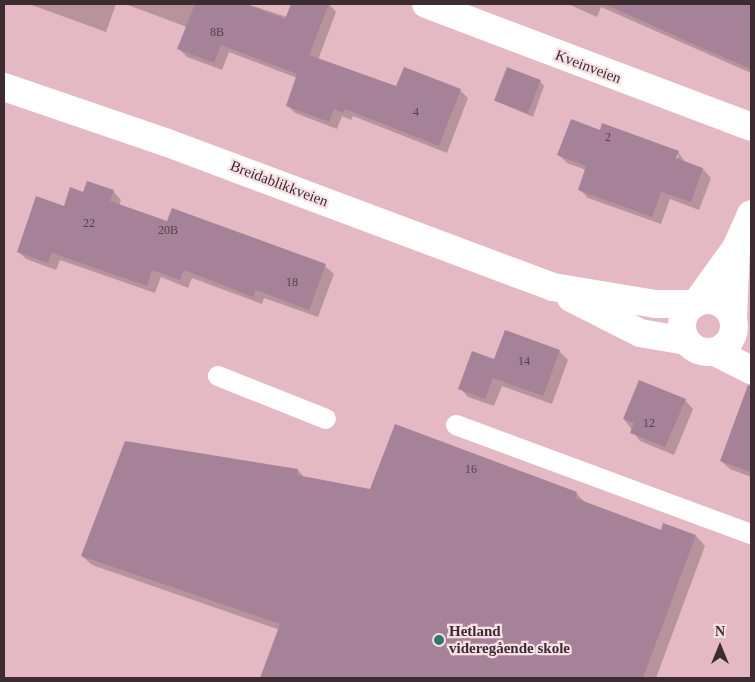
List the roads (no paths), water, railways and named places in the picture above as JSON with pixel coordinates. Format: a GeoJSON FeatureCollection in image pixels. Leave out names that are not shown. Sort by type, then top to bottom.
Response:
{"type":"FeatureCollection","features":[{"type":"Feature","properties":{"kind":"main road","name":"Kveinveien"},"geometry":{"type":"LineString","coordinates":[[426,4],[751,127]]}},
{"type":"Feature","properties":{"kind":"main road","name":"Breidablikkveien"},"geometry":{"type":"LineString","coordinates":[[4,87],[166,142],[553,287],[596,313],[640,333],[686,341]]}},
{"type":"Feature","properties":{"kind":"main road"},"geometry":{"type":"LineString","coordinates":[[751,214],[736,248],[683,321],[686,341],[699,352],[716,352],[751,370]]}},
{"type":"Feature","properties":{"kind":"main road"},"geometry":{"type":"LineString","coordinates":[[716,352],[727,344],[739,323],[736,248]]}},
{"type":"Feature","properties":{"kind":"main road","name":"Breidablikkveien"},"geometry":{"type":"LineString","coordinates":[[553,287],[647,303],[696,303]]}},
{"type":"Feature","properties":{"kind":"main road"},"geometry":{"type":"LineString","coordinates":[[696,303],[711,300],[724,306],[739,323]]}},
{"type":"Feature","properties":{"kind":"lane"},"geometry":{"type":"LineString","coordinates":[[218,376],[326,419]]}},
{"type":"Feature","properties":{"kind":"lane"},"geometry":{"type":"LineString","coordinates":[[456,424],[751,534]]}},
{"type":"Feature","properties":{"kind":"place","name":"Hetland videregående skole"},"geometry":{"type":"Point","coordinates":[439,640]}}]}
